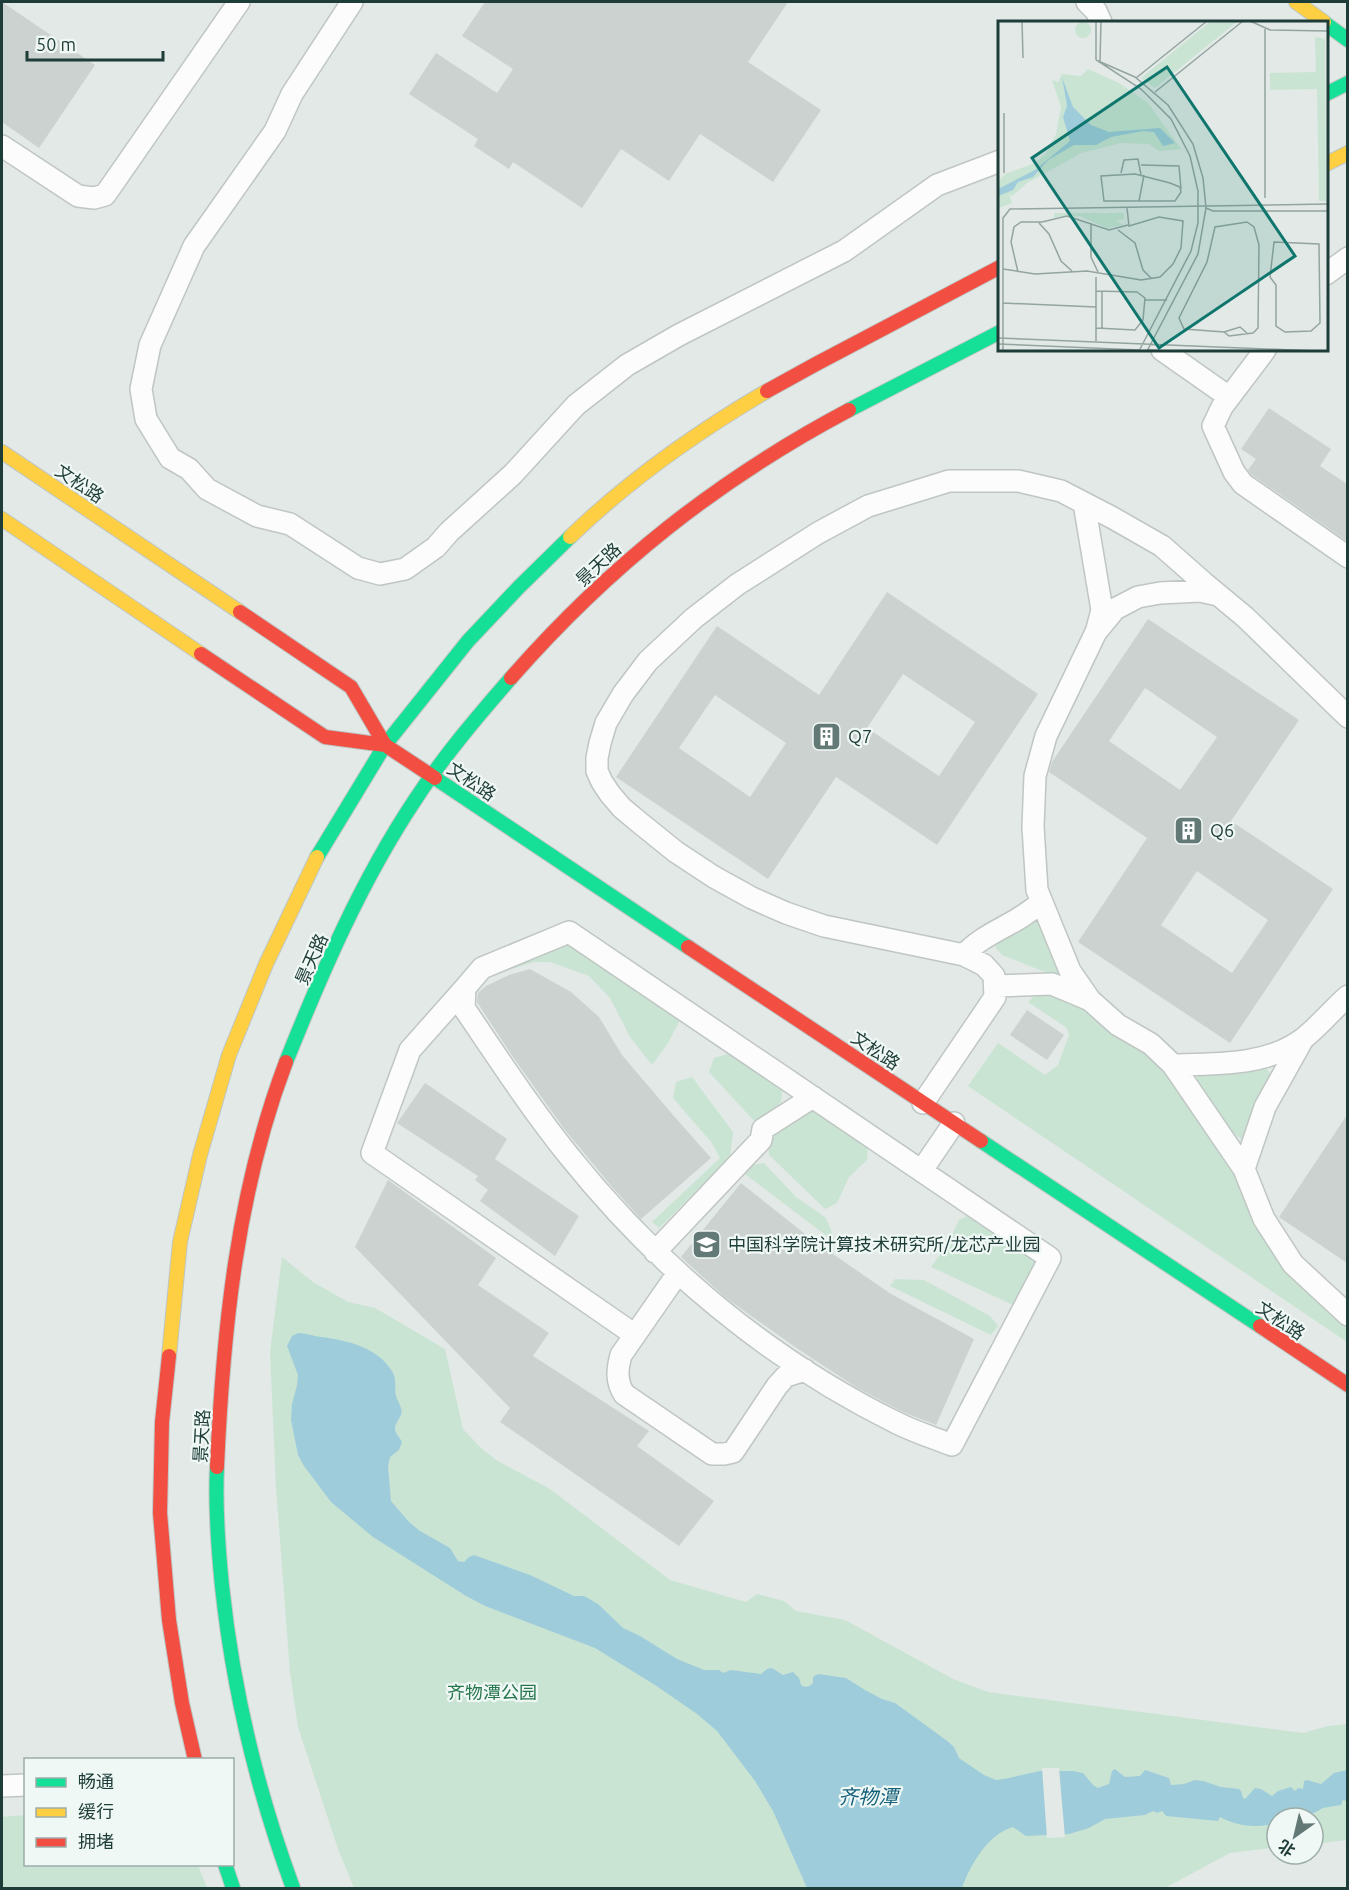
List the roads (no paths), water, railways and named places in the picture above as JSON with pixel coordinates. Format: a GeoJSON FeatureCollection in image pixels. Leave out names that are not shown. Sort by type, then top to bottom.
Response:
{"type":"FeatureCollection","features":[{"type":"Feature","properties":{"kind":"street"},"geometry":{"type":"LineString","coordinates":[[2,146],[78,196],[94,198],[105,195],[239,2]]}},
{"type":"Feature","properties":{"kind":"street"},"geometry":{"type":"LineString","coordinates":[[352,2],[292,94],[275,131],[194,246],[150,345],[141,389],[146,419],[170,458],[189,469],[207,489],[257,516],[290,524],[358,568],[380,574],[405,569],[436,548],[448,532],[513,474],[576,405],[627,365],[679,335],[844,251],[937,185],[998,161]]}},
{"type":"Feature","properties":{"kind":"street"},"geometry":{"type":"LineString","coordinates":[[1087,2],[1096,11],[1101,21]]}},
{"type":"Feature","properties":{"kind":"street"},"geometry":{"type":"LineString","coordinates":[[1296,2],[1322,21]]}},
{"type":"Feature","properties":{"kind":"street"},"geometry":{"type":"LineString","coordinates":[[1328,25],[1347,40]]}},
{"type":"Feature","properties":{"kind":"street"},"geometry":{"type":"LineString","coordinates":[[1328,93],[1347,83]]}},
{"type":"Feature","properties":{"kind":"street"},"geometry":{"type":"LineString","coordinates":[[1328,163],[1347,153]]}},
{"type":"Feature","properties":{"kind":"street"},"geometry":{"type":"LineString","coordinates":[[1328,272],[1347,258]]}},
{"type":"Feature","properties":{"kind":"street"},"geometry":{"type":"LineString","coordinates":[[195,1758],[182,1703],[169,1620],[160,1513],[162,1422],[180,1242],[200,1155],[229,1055],[266,964],[311,866],[386,745],[468,640],[519,586],[586,522],[651,467],[744,405],[998,268]]}},
{"type":"Feature","properties":{"kind":"street","name":"景天路"},"geometry":{"type":"LineString","coordinates":[[293,1888],[256,1771],[236,1692],[224,1613],[216,1512],[218,1425],[236,1251],[254,1169],[282,1074],[361,892],[410,807],[510,677],[624,564],[686,512],[763,458],[843,413],[998,333]]}},
{"type":"Feature","properties":{"kind":"street"},"geometry":{"type":"LineString","coordinates":[[1163,351],[1229,397]]}},
{"type":"Feature","properties":{"kind":"street"},"geometry":{"type":"LineString","coordinates":[[1264,351],[1222,407],[1213,426],[1233,472],[1243,484],[1347,557]]}},
{"type":"Feature","properties":{"kind":"street","name":"文松路"},"geometry":{"type":"LineString","coordinates":[[2,452],[351,687],[386,745],[1347,1385]]}},
{"type":"Feature","properties":{"kind":"street"},"geometry":{"type":"LineString","coordinates":[[923,1103],[995,997],[994,976],[984,964],[964,956],[824,926],[752,898],[676,852],[622,808],[602,782],[597,771],[597,758],[600,743],[614,707],[648,661],[694,618],[738,584],[818,532],[868,506],[949,481],[1018,481],[1061,491],[1162,546],[1245,617],[1347,717]]}},
{"type":"Feature","properties":{"kind":"street"},"geometry":{"type":"LineString","coordinates":[[1084,503],[1102,610],[1096,632],[1046,736],[1035,776],[1033,827],[1037,890],[1070,971],[1090,1000],[1118,1025],[1151,1044],[1173,1065],[1244,1169],[1264,1219],[1293,1264],[1347,1314]]}},
{"type":"Feature","properties":{"kind":"street","name":"文松路"},"geometry":{"type":"LineString","coordinates":[[2,519],[326,737],[386,745]]}},
{"type":"Feature","properties":{"kind":"street"},"geometry":{"type":"LineString","coordinates":[[1096,632],[1115,609],[1138,597],[1190,591],[1218,595]]}},
{"type":"Feature","properties":{"kind":"street"},"geometry":{"type":"LineString","coordinates":[[964,956],[975,943],[1014,922],[1041,902]]}},
{"type":"Feature","properties":{"kind":"street"},"geometry":{"type":"LineString","coordinates":[[465,988],[464,1008],[539,1118],[620,1216],[655,1252],[713,1305],[771,1348],[845,1396],[899,1424],[952,1445],[1050,1258],[569,932],[482,968],[410,1050],[372,1153],[634,1335]]}},
{"type":"Feature","properties":{"kind":"street"},"geometry":{"type":"LineString","coordinates":[[996,986],[1052,984],[1090,1000]]}},
{"type":"Feature","properties":{"kind":"street"},"geometry":{"type":"LineString","coordinates":[[1244,1169],[1265,1107],[1303,1039],[1347,996]]}},
{"type":"Feature","properties":{"kind":"street"},"geometry":{"type":"LineString","coordinates":[[1173,1065],[1216,1064],[1254,1059],[1276,1053],[1303,1039]]}},
{"type":"Feature","properties":{"kind":"street"},"geometry":{"type":"LineString","coordinates":[[655,1252],[761,1140],[764,1129],[813,1097]]}},
{"type":"Feature","properties":{"kind":"street"},"geometry":{"type":"LineString","coordinates":[[922,1170],[954,1124]]}},
{"type":"Feature","properties":{"kind":"street"},"geometry":{"type":"LineString","coordinates":[[678,1273],[621,1355],[617,1369],[618,1384],[624,1394],[712,1454],[724,1454],[733,1452],[786,1376],[805,1370]]}},
{"type":"Feature","properties":{"kind":"street"},"geometry":{"type":"LineString","coordinates":[[2,1786],[24,1785]]}},
{"type":"Feature","properties":{"kind":"street"},"geometry":{"type":"LineString","coordinates":[[226,1866],[233,1888]]}},
{"type":"Feature","properties":{"kind":"water","name":"齐物潭"},"geometry":{"type":"Polygon","coordinates":[[[304,1333],[352,1343],[380,1357],[393,1373],[396,1396],[402,1411],[395,1430],[402,1442],[399,1450],[390,1457],[388,1466],[391,1501],[409,1522],[450,1548],[458,1561],[464,1562],[474,1555],[530,1575],[574,1596],[584,1596],[598,1604],[623,1628],[677,1659],[704,1670],[719,1670],[723,1673],[731,1670],[761,1674],[772,1668],[783,1675],[793,1672],[799,1678],[801,1685],[806,1687],[813,1683],[813,1677],[818,1674],[846,1678],[882,1699],[895,1703],[946,1740],[954,1747],[959,1758],[984,1775],[996,1780],[1040,1771],[1073,1771],[1083,1773],[1098,1788],[1109,1784],[1112,1771],[1115,1769],[1125,1777],[1140,1776],[1145,1770],[1169,1778],[1171,1785],[1195,1780],[1239,1789],[1245,1799],[1255,1788],[1272,1796],[1278,1791],[1291,1787],[1295,1791],[1298,1788],[1303,1789],[1304,1781],[1307,1780],[1321,1784],[1334,1773],[1347,1770],[1347,1801],[1343,1800],[1341,1805],[1325,1808],[1265,1806],[1265,1825],[1262,1826],[1241,1825],[1220,1817],[1218,1821],[1166,1816],[1162,1811],[1157,1813],[1153,1811],[1145,1815],[1105,1819],[1089,1828],[1069,1834],[1026,1836],[1013,1827],[988,1843],[975,1860],[962,1888],[807,1888],[773,1811],[755,1781],[717,1731],[697,1714],[595,1648],[485,1606],[466,1596],[373,1537],[331,1502],[298,1455],[291,1420],[298,1375],[287,1346],[292,1336],[304,1333]]]}},
{"type":"Feature","properties":{"kind":"place","name":"Q7"},"geometry":{"type":"Point","coordinates":[827,736]}},
{"type":"Feature","properties":{"kind":"place","name":"Q6"},"geometry":{"type":"Point","coordinates":[1189,830]}},
{"type":"Feature","properties":{"kind":"place","name":"中国科学院计算技术研究所/龙芯产业园"},"geometry":{"type":"Point","coordinates":[707,1244]}},
{"type":"Feature","properties":{"kind":"park label","name":"齐物潭公园"},"geometry":{"type":"Point","coordinates":[492,1692]}}]}
